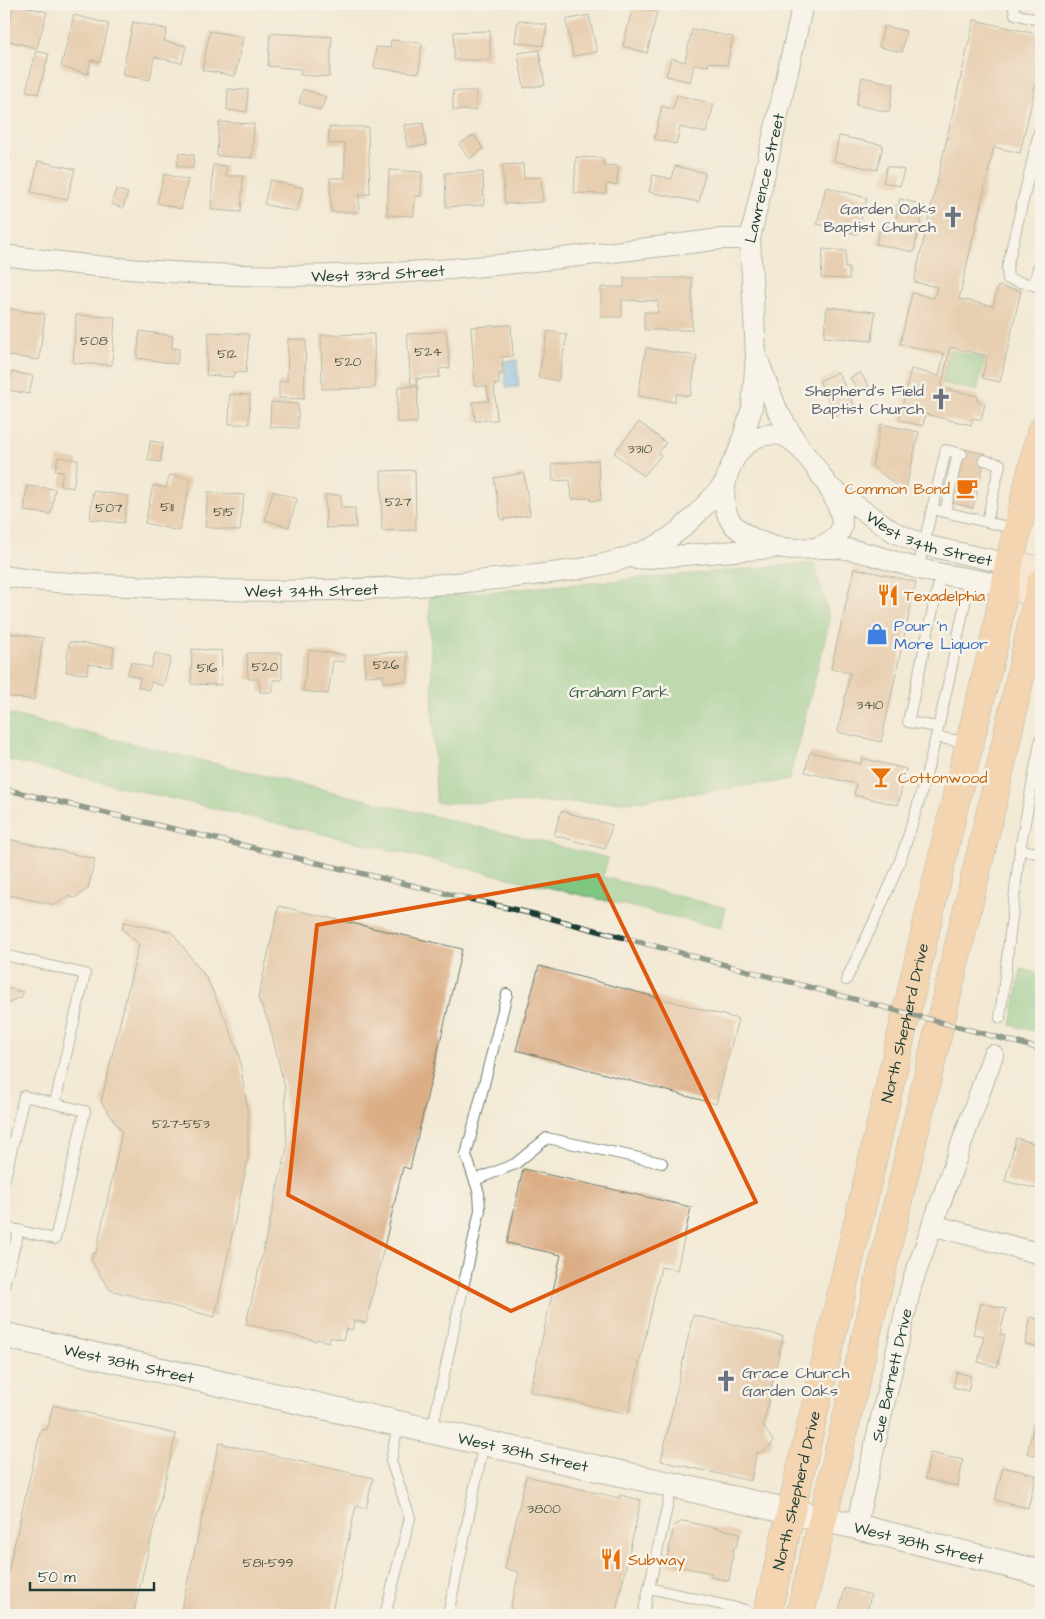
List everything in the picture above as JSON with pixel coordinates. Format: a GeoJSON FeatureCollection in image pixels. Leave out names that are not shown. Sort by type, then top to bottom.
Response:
{"type":"FeatureCollection","features":[{"type":"Feature","properties":{"kind":"main road","name":"North Shepherd Drive"},"geometry":{"type":"LineString","coordinates":[[756,1614],[792,1512],[970,743],[994,648],[1007,575],[1041,432]]}},
{"type":"Feature","properties":{"kind":"main road","name":"West 34th Street"},"geometry":{"type":"LineString","coordinates":[[1007,575],[1041,585]]}},
{"type":"Feature","properties":{"kind":"main road","name":"North Shepherd Drive"},"geometry":{"type":"LineString","coordinates":[[800,1615],[996,788],[1041,585]]}},
{"type":"Feature","properties":{"kind":"street","name":"Lawrence Street"},"geometry":{"type":"LineString","coordinates":[[738,453],[752,408],[756,355],[750,239],[803,4]]}},
{"type":"Feature","properties":{"kind":"street","name":"West 33rd Street"},"geometry":{"type":"LineString","coordinates":[[4,255],[148,271],[314,276],[464,269],[722,239],[750,239]]}},
{"type":"Feature","properties":{"kind":"street","name":"Lawrence Street"},"geometry":{"type":"LineString","coordinates":[[756,355],[778,412],[799,446]]}},
{"type":"Feature","properties":{"kind":"street"},"geometry":{"type":"LineString","coordinates":[[773,434],[785,436],[799,446],[828,486],[842,522],[840,530],[833,540],[818,547],[776,548],[743,532],[730,520],[726,509],[724,484],[738,453],[759,436],[773,434]]}},
{"type":"Feature","properties":{"kind":"street","name":"West 34th Street"},"geometry":{"type":"LineString","coordinates":[[616,561],[647,550],[668,539],[689,521],[724,484]]}},
{"type":"Feature","properties":{"kind":"street","name":"West 34th Street"},"geometry":{"type":"LineString","coordinates":[[828,486],[894,532],[1007,575]]}},
{"type":"Feature","properties":{"kind":"street","name":"West 34th Street"},"geometry":{"type":"LineString","coordinates":[[818,547],[848,549],[918,569],[970,578],[1007,575]]}},
{"type":"Feature","properties":{"kind":"street","name":"West 34th Street"},"geometry":{"type":"LineString","coordinates":[[4,576],[167,588],[327,589],[454,584],[555,573],[616,561],[776,548]]}},
{"type":"Feature","properties":{"kind":"street","name":"Sue Barnett Drive"},"geometry":{"type":"LineString","coordinates":[[856,1527],[912,1283],[993,1055]]}},
{"type":"Feature","properties":{"kind":"street"},"geometry":{"type":"LineString","coordinates":[[932,1224],[1041,1254]]}},
{"type":"Feature","properties":{"kind":"street","name":"West 38th Street"},"geometry":{"type":"LineString","coordinates":[[4,1335],[792,1512],[1041,1572]]}},
{"type":"Feature","properties":{"kind":"lane"},"geometry":{"type":"LineString","coordinates":[[1013,4],[1015,14],[1041,21]]}},
{"type":"Feature","properties":{"kind":"lane"},"geometry":{"type":"LineString","coordinates":[[1041,124],[1037,160],[1007,268],[1008,279],[1038,286],[1041,256]]}},
{"type":"Feature","properties":{"kind":"lane"},"geometry":{"type":"LineString","coordinates":[[918,569],[946,450],[960,454],[945,512]]}},
{"type":"Feature","properties":{"kind":"lane"},"geometry":{"type":"LineString","coordinates":[[984,460],[1000,464],[987,521]]}},
{"type":"Feature","properties":{"kind":"lane"},"geometry":{"type":"LineString","coordinates":[[932,509],[1018,529]]}},
{"type":"Feature","properties":{"kind":"lane"},"geometry":{"type":"LineString","coordinates":[[941,573],[908,722],[970,743]]}},
{"type":"Feature","properties":{"kind":"lane"},"geometry":{"type":"LineString","coordinates":[[846,980],[885,898],[902,854],[937,732],[970,578]]}},
{"type":"Feature","properties":{"kind":"lane"},"geometry":{"type":"LineString","coordinates":[[1000,1018],[1020,849],[1041,737]]}},
{"type":"Feature","properties":{"kind":"lane"},"geometry":{"type":"LineString","coordinates":[[1020,849],[1041,854]]}},
{"type":"Feature","properties":{"kind":"lane"},"geometry":{"type":"LineString","coordinates":[[4,955],[85,974],[54,1104]]}},
{"type":"Feature","properties":{"kind":"lane"},"geometry":{"type":"LineString","coordinates":[[432,1431],[480,1210],[479,1193],[468,1166],[466,1155],[507,994]]}},
{"type":"Feature","properties":{"kind":"lane"},"geometry":{"type":"LineString","coordinates":[[4,1182],[24,1096],[85,1111],[55,1239],[4,1227]]}},
{"type":"Feature","properties":{"kind":"lane"},"geometry":{"type":"LineString","coordinates":[[475,1180],[515,1164],[547,1138],[662,1163]]}},
{"type":"Feature","properties":{"kind":"lane"},"geometry":{"type":"LineString","coordinates":[[4,1285],[20,1230]]}},
{"type":"Feature","properties":{"kind":"lane"},"geometry":{"type":"LineString","coordinates":[[385,1615],[410,1518],[391,1461],[398,1424]]}},
{"type":"Feature","properties":{"kind":"lane"},"geometry":{"type":"LineString","coordinates":[[448,1615],[484,1443]]}},
{"type":"Feature","properties":{"kind":"lane"},"geometry":{"type":"LineString","coordinates":[[643,1615],[672,1485]]}},
{"type":"Feature","properties":{"kind":"lane"},"geometry":{"type":"LineString","coordinates":[[649,1588],[756,1614]]}},
{"type":"Feature","properties":{"kind":"highlighted area"},"geometry":{"type":"Polygon","coordinates":[[[598,875],[756,1202],[511,1311],[288,1195],[317,925],[598,875]]]}},
{"type":"Feature","properties":{"kind":"green space"},"geometry":{"type":"Polygon","coordinates":[[[950,350],[985,358],[977,391],[942,383],[950,350]]]}},
{"type":"Feature","properties":{"kind":"green space","name":"Graham Park"},"geometry":{"type":"Polygon","coordinates":[[[814,563],[830,620],[789,780],[629,802],[436,803],[429,597],[814,563]]]}},
{"type":"Feature","properties":{"kind":"green space"},"geometry":{"type":"Polygon","coordinates":[[[4,713],[608,858],[603,877],[726,908],[721,928],[4,759],[4,713]]]}},
{"type":"Feature","properties":{"kind":"green space"},"geometry":{"type":"Polygon","coordinates":[[[1021,969],[1041,974],[1041,1033],[1011,1025],[1021,969]]]}},
{"type":"Feature","properties":{"kind":"water"},"geometry":{"type":"Polygon","coordinates":[[[517,360],[519,387],[506,388],[504,361],[517,360]]]}},
{"type":"Feature","properties":{"kind":"building"},"geometry":{"type":"Polygon","coordinates":[[[14,4],[47,12],[37,48],[5,40],[14,4]]]}},
{"type":"Feature","properties":{"kind":"building"},"geometry":{"type":"Polygon","coordinates":[[[633,6],[657,12],[647,53],[623,46],[633,6]]]}},
{"type":"Feature","properties":{"kind":"building"},"geometry":{"type":"Polygon","coordinates":[[[74,15],[109,24],[100,62],[91,60],[88,74],[61,67],[74,15]]]}},
{"type":"Feature","properties":{"kind":"building"},"geometry":{"type":"Polygon","coordinates":[[[589,15],[597,52],[573,56],[566,20],[589,15]]]}},
{"type":"Feature","properties":{"kind":"building"},"geometry":{"type":"Polygon","coordinates":[[[518,20],[547,25],[543,46],[515,42],[518,20]]]}},
{"type":"Feature","properties":{"kind":"building","name":"Garden Oaks Baptist Church"},"geometry":{"type":"Polygon","coordinates":[[[974,20],[1041,35],[1041,61],[1020,153],[994,147],[959,299],[993,306],[998,286],[1021,291],[1000,382],[982,378],[987,356],[950,347],[941,388],[978,396],[977,401],[985,403],[981,420],[973,418],[971,425],[925,414],[923,426],[899,420],[911,369],[939,376],[944,354],[900,344],[912,293],[934,298],[937,287],[914,282],[974,20]]]}},
{"type":"Feature","properties":{"kind":"building"},"geometry":{"type":"Polygon","coordinates":[[[133,22],[167,29],[164,41],[186,46],[182,63],[154,57],[150,80],[122,75],[133,22]]]}},
{"type":"Feature","properties":{"kind":"building"},"geometry":{"type":"Polygon","coordinates":[[[884,26],[906,31],[902,52],[879,47],[884,26]]]}},
{"type":"Feature","properties":{"kind":"building"},"geometry":{"type":"Polygon","coordinates":[[[692,29],[733,37],[727,65],[709,62],[708,66],[694,64],[690,82],[666,76],[671,58],[685,62],[692,29]]]}},
{"type":"Feature","properties":{"kind":"building"},"geometry":{"type":"Polygon","coordinates":[[[210,31],[243,37],[235,76],[202,70],[210,31]]]}},
{"type":"Feature","properties":{"kind":"building"},"geometry":{"type":"Polygon","coordinates":[[[490,31],[490,60],[454,60],[454,32],[490,31]]]}},
{"type":"Feature","properties":{"kind":"building"},"geometry":{"type":"Polygon","coordinates":[[[270,33],[332,37],[329,77],[300,75],[300,69],[268,66],[270,33]]]}},
{"type":"Feature","properties":{"kind":"building"},"geometry":{"type":"Polygon","coordinates":[[[391,40],[422,43],[419,73],[374,68],[376,47],[390,48],[391,40]]]}},
{"type":"Feature","properties":{"kind":"building"},"geometry":{"type":"Polygon","coordinates":[[[539,50],[545,85],[524,88],[518,53],[539,50]]]}},
{"type":"Feature","properties":{"kind":"building"},"geometry":{"type":"Polygon","coordinates":[[[36,51],[49,54],[38,94],[26,91],[36,51]]]}},
{"type":"Feature","properties":{"kind":"building"},"geometry":{"type":"Polygon","coordinates":[[[862,77],[894,84],[889,112],[856,105],[862,77]]]}},
{"type":"Feature","properties":{"kind":"building"},"geometry":{"type":"Polygon","coordinates":[[[228,89],[248,90],[247,112],[227,110],[228,89]]]}},
{"type":"Feature","properties":{"kind":"building"},"geometry":{"type":"Polygon","coordinates":[[[303,89],[326,97],[321,110],[299,103],[303,89]]]}},
{"type":"Feature","properties":{"kind":"building"},"geometry":{"type":"Polygon","coordinates":[[[453,91],[476,91],[476,110],[453,110],[453,91]]]}},
{"type":"Feature","properties":{"kind":"building"},"geometry":{"type":"Polygon","coordinates":[[[677,95],[714,104],[706,133],[680,127],[676,144],[654,139],[662,106],[673,109],[677,95]]]}},
{"type":"Feature","properties":{"kind":"building"},"geometry":{"type":"Polygon","coordinates":[[[219,122],[254,124],[252,158],[217,156],[219,122]]]}},
{"type":"Feature","properties":{"kind":"building"},"geometry":{"type":"Polygon","coordinates":[[[423,123],[426,145],[407,147],[404,125],[423,123]]]}},
{"type":"Feature","properties":{"kind":"building"},"geometry":{"type":"Polygon","coordinates":[[[329,127],[368,127],[370,194],[359,195],[359,212],[331,212],[330,178],[345,178],[345,143],[329,144],[329,127]]]}},
{"type":"Feature","properties":{"kind":"building"},"geometry":{"type":"Polygon","coordinates":[[[474,135],[483,149],[469,159],[459,144],[474,135]]]}},
{"type":"Feature","properties":{"kind":"building"},"geometry":{"type":"Polygon","coordinates":[[[839,136],[883,145],[877,170],[834,161],[839,136]]]}},
{"type":"Feature","properties":{"kind":"building"},"geometry":{"type":"Polygon","coordinates":[[[179,153],[194,155],[193,168],[177,166],[179,153]]]}},
{"type":"Feature","properties":{"kind":"building"},"geometry":{"type":"Polygon","coordinates":[[[576,157],[603,158],[603,165],[618,166],[617,185],[606,184],[606,194],[574,193],[576,157]]]}},
{"type":"Feature","properties":{"kind":"building"},"geometry":{"type":"Polygon","coordinates":[[[4,158],[10,159],[5,185],[4,184],[4,158]]]}},
{"type":"Feature","properties":{"kind":"building"},"geometry":{"type":"Polygon","coordinates":[[[38,161],[75,169],[67,200],[31,192],[38,161]]]}},
{"type":"Feature","properties":{"kind":"building"},"geometry":{"type":"Polygon","coordinates":[[[523,164],[524,178],[541,177],[543,202],[505,204],[502,165],[523,164]]]}},
{"type":"Feature","properties":{"kind":"building"},"geometry":{"type":"Polygon","coordinates":[[[213,165],[226,166],[226,176],[243,176],[241,212],[211,210],[213,165]]]}},
{"type":"Feature","properties":{"kind":"building"},"geometry":{"type":"Polygon","coordinates":[[[675,166],[705,173],[699,202],[649,192],[653,175],[672,179],[675,166]]]}},
{"type":"Feature","properties":{"kind":"building"},"geometry":{"type":"Polygon","coordinates":[[[887,166],[904,170],[900,186],[883,182],[887,166]]]}},
{"type":"Feature","properties":{"kind":"building"},"geometry":{"type":"Polygon","coordinates":[[[389,170],[422,172],[421,196],[415,196],[414,216],[387,215],[389,170]]]}},
{"type":"Feature","properties":{"kind":"building"},"geometry":{"type":"Polygon","coordinates":[[[483,172],[484,205],[446,207],[445,173],[483,172]]]}},
{"type":"Feature","properties":{"kind":"building"},"geometry":{"type":"Polygon","coordinates":[[[164,174],[188,180],[181,209],[157,203],[164,174]]]}},
{"type":"Feature","properties":{"kind":"building"},"geometry":{"type":"Polygon","coordinates":[[[270,180],[303,188],[297,212],[264,204],[270,180]]]}},
{"type":"Feature","properties":{"kind":"building"},"geometry":{"type":"Polygon","coordinates":[[[826,187],[867,198],[857,234],[817,224],[826,187]]]}},
{"type":"Feature","properties":{"kind":"building"},"geometry":{"type":"Polygon","coordinates":[[[116,189],[128,193],[123,208],[111,204],[116,189]]]}},
{"type":"Feature","properties":{"kind":"building"},"geometry":{"type":"Polygon","coordinates":[[[900,199],[924,205],[914,252],[876,244],[881,225],[894,228],[900,199]]]}},
{"type":"Feature","properties":{"kind":"building"},"geometry":{"type":"Polygon","coordinates":[[[823,249],[846,251],[845,268],[849,268],[849,279],[821,278],[823,249]]]}},
{"type":"Feature","properties":{"kind":"building"},"geometry":{"type":"Polygon","coordinates":[[[624,278],[692,278],[692,330],[644,330],[644,312],[658,313],[658,301],[622,300],[622,317],[601,317],[601,287],[624,287],[624,278]]]}},
{"type":"Feature","properties":{"kind":"building"},"geometry":{"type":"Polygon","coordinates":[[[827,307],[875,312],[872,341],[824,337],[827,307]]]}},
{"type":"Feature","properties":{"kind":"building"},"geometry":{"type":"Polygon","coordinates":[[[4,308],[45,314],[39,360],[4,355],[4,308]]]}},
{"type":"Feature","properties":{"kind":"building"},"geometry":{"type":"Polygon","coordinates":[[[76,315],[115,317],[112,365],[73,363],[76,315]]]}},
{"type":"Feature","properties":{"kind":"building"},"geometry":{"type":"Polygon","coordinates":[[[511,325],[513,356],[502,357],[503,374],[499,374],[499,384],[494,384],[497,420],[475,421],[473,402],[489,401],[487,386],[475,386],[471,327],[511,325]]]}},
{"type":"Feature","properties":{"kind":"building"},"geometry":{"type":"Polygon","coordinates":[[[140,331],[173,336],[172,348],[179,349],[177,364],[137,358],[140,331]]]}},
{"type":"Feature","properties":{"kind":"building"},"geometry":{"type":"Polygon","coordinates":[[[446,331],[450,368],[439,369],[440,377],[416,379],[417,385],[411,385],[407,334],[446,331]]]}},
{"type":"Feature","properties":{"kind":"building"},"geometry":{"type":"Polygon","coordinates":[[[548,331],[567,335],[558,381],[538,377],[548,331]]]}},
{"type":"Feature","properties":{"kind":"building"},"geometry":{"type":"Polygon","coordinates":[[[209,332],[249,334],[246,373],[234,372],[233,377],[206,375],[209,332]]]}},
{"type":"Feature","properties":{"kind":"building"},"geometry":{"type":"Polygon","coordinates":[[[374,334],[375,388],[322,389],[321,335],[374,334]]]}},
{"type":"Feature","properties":{"kind":"building"},"geometry":{"type":"Polygon","coordinates":[[[288,339],[306,340],[304,399],[279,398],[279,381],[287,381],[288,339]]]}},
{"type":"Feature","properties":{"kind":"building"},"geometry":{"type":"Polygon","coordinates":[[[646,348],[697,356],[690,396],[676,394],[675,402],[638,396],[646,348]]]}},
{"type":"Feature","properties":{"kind":"building"},"geometry":{"type":"Polygon","coordinates":[[[12,372],[33,376],[29,394],[8,390],[12,372]]]}},
{"type":"Feature","properties":{"kind":"building"},"geometry":{"type":"Polygon","coordinates":[[[838,372],[855,407],[836,416],[819,381],[838,372]]]}},
{"type":"Feature","properties":{"kind":"building"},"geometry":{"type":"Polygon","coordinates":[[[860,372],[869,386],[859,392],[850,378],[860,372]]]}},
{"type":"Feature","properties":{"kind":"building"},"geometry":{"type":"Polygon","coordinates":[[[398,386],[418,387],[417,423],[396,422],[398,386]]]}},
{"type":"Feature","properties":{"kind":"building"},"geometry":{"type":"Polygon","coordinates":[[[230,394],[250,395],[249,424],[229,424],[230,394]]]}},
{"type":"Feature","properties":{"kind":"building"},"geometry":{"type":"Polygon","coordinates":[[[271,402],[298,404],[298,428],[270,427],[271,402]]]}},
{"type":"Feature","properties":{"kind":"building"},"geometry":{"type":"Polygon","coordinates":[[[639,422],[666,443],[658,453],[661,455],[644,476],[614,453],[639,422]]]}},
{"type":"Feature","properties":{"kind":"building"},"geometry":{"type":"Polygon","coordinates":[[[881,424],[919,432],[905,492],[872,466],[881,424]]]}},
{"type":"Feature","properties":{"kind":"building"},"geometry":{"type":"Polygon","coordinates":[[[150,441],[163,443],[160,462],[148,460],[150,441]]]}},
{"type":"Feature","properties":{"kind":"building","name":"Common Bond"},"geometry":{"type":"Polygon","coordinates":[[[964,449],[986,454],[973,508],[953,503],[964,449]]]}},
{"type":"Feature","properties":{"kind":"building"},"geometry":{"type":"Polygon","coordinates":[[[58,457],[78,460],[73,488],[60,486],[63,472],[55,471],[58,457]]]}},
{"type":"Feature","properties":{"kind":"building"},"geometry":{"type":"Polygon","coordinates":[[[598,460],[601,500],[591,501],[590,498],[572,499],[570,480],[553,481],[552,464],[598,460]]]}},
{"type":"Feature","properties":{"kind":"building"},"geometry":{"type":"Polygon","coordinates":[[[415,470],[416,530],[382,531],[381,471],[415,470]]]}},
{"type":"Feature","properties":{"kind":"building"},"geometry":{"type":"Polygon","coordinates":[[[524,473],[530,515],[501,520],[494,478],[524,473]]]}},
{"type":"Feature","properties":{"kind":"building"},"geometry":{"type":"Polygon","coordinates":[[[170,475],[191,479],[179,531],[145,523],[153,485],[166,488],[170,475]]]}},
{"type":"Feature","properties":{"kind":"building"},"geometry":{"type":"Polygon","coordinates":[[[27,486],[55,489],[51,514],[24,511],[27,486]]]}},
{"type":"Feature","properties":{"kind":"building"},"geometry":{"type":"Polygon","coordinates":[[[93,491],[128,496],[124,523],[90,519],[93,491]]]}},
{"type":"Feature","properties":{"kind":"building"},"geometry":{"type":"Polygon","coordinates":[[[273,491],[297,499],[289,527],[265,520],[273,491]]]}},
{"type":"Feature","properties":{"kind":"building"},"geometry":{"type":"Polygon","coordinates":[[[208,492],[244,495],[240,531],[205,527],[208,492]]]}},
{"type":"Feature","properties":{"kind":"building"},"geometry":{"type":"Polygon","coordinates":[[[325,495],[341,495],[341,508],[355,508],[356,527],[326,528],[325,495]]]}},
{"type":"Feature","properties":{"kind":"building"},"geometry":{"type":"Polygon","coordinates":[[[854,568],[916,582],[881,742],[838,732],[850,673],[831,669],[854,568]]]}},
{"type":"Feature","properties":{"kind":"building"},"geometry":{"type":"Polygon","coordinates":[[[4,632],[43,638],[34,700],[4,696],[4,632]]]}},
{"type":"Feature","properties":{"kind":"building"},"geometry":{"type":"Polygon","coordinates":[[[69,642],[114,647],[112,667],[88,664],[87,674],[66,672],[69,642]]]}},
{"type":"Feature","properties":{"kind":"building"},"geometry":{"type":"Polygon","coordinates":[[[192,649],[222,651],[221,685],[191,684],[192,649]]]}},
{"type":"Feature","properties":{"kind":"building"},"geometry":{"type":"Polygon","coordinates":[[[309,650],[345,655],[344,662],[333,661],[328,694],[303,691],[309,650]]]}},
{"type":"Feature","properties":{"kind":"building"},"geometry":{"type":"Polygon","coordinates":[[[407,652],[408,681],[383,682],[383,675],[365,676],[365,653],[407,652]]]}},
{"type":"Feature","properties":{"kind":"building"},"geometry":{"type":"Polygon","coordinates":[[[155,653],[171,658],[163,686],[151,682],[149,690],[138,687],[140,678],[127,674],[131,662],[151,668],[155,653]]]}},
{"type":"Feature","properties":{"kind":"building"},"geometry":{"type":"Polygon","coordinates":[[[247,653],[282,653],[282,680],[273,680],[273,692],[260,692],[259,679],[248,679],[247,653]]]}},
{"type":"Feature","properties":{"kind":"building","name":"Cottonwood"},"geometry":{"type":"Polygon","coordinates":[[[810,752],[861,764],[862,758],[906,769],[898,805],[854,795],[856,784],[805,772],[810,752]]]}},
{"type":"Feature","properties":{"kind":"building"},"geometry":{"type":"Polygon","coordinates":[[[561,811],[612,825],[605,849],[554,835],[561,811]]]}},
{"type":"Feature","properties":{"kind":"building"},"geometry":{"type":"Polygon","coordinates":[[[4,838],[95,859],[88,889],[74,898],[68,896],[55,905],[4,894],[4,838]]]}},
{"type":"Feature","properties":{"kind":"building"},"geometry":{"type":"Polygon","coordinates":[[[279,906],[462,949],[410,1169],[403,1167],[366,1323],[354,1320],[352,1330],[346,1329],[343,1340],[330,1337],[329,1342],[317,1339],[317,1341],[246,1324],[287,1148],[285,1088],[269,1023],[258,998],[279,906]]]}},
{"type":"Feature","properties":{"kind":"building"},"geometry":{"type":"Polygon","coordinates":[[[124,922],[172,932],[207,979],[228,1025],[239,1055],[248,1114],[248,1158],[215,1317],[110,1290],[91,1261],[93,1253],[96,1253],[122,1132],[101,1102],[139,944],[122,929],[124,922]]]}},
{"type":"Feature","properties":{"kind":"building"},"geometry":{"type":"Polygon","coordinates":[[[539,966],[738,1019],[716,1104],[516,1050],[539,966]]]}},
{"type":"Feature","properties":{"kind":"building"},"geometry":{"type":"Polygon","coordinates":[[[4,987],[23,992],[21,999],[17,998],[4,1007],[4,987]]]}},
{"type":"Feature","properties":{"kind":"building"},"geometry":{"type":"Polygon","coordinates":[[[1016,1138],[1041,1145],[1041,1190],[1005,1181],[1016,1138]]]}},
{"type":"Feature","properties":{"kind":"building"},"geometry":{"type":"Polygon","coordinates":[[[523,1169],[691,1207],[677,1270],[661,1267],[628,1414],[530,1392],[561,1255],[507,1243],[523,1169]]]}},
{"type":"Feature","properties":{"kind":"building"},"geometry":{"type":"Polygon","coordinates":[[[981,1303],[1006,1309],[1000,1334],[1005,1335],[997,1367],[978,1362],[984,1336],[973,1334],[981,1303]]]}},
{"type":"Feature","properties":{"kind":"building","name":"Grace Church Garden Oaks"},"geometry":{"type":"Polygon","coordinates":[[[693,1315],[783,1336],[763,1426],[773,1441],[772,1445],[760,1453],[757,1452],[751,1481],[661,1461],[693,1315]]]}},
{"type":"Feature","properties":{"kind":"building"},"geometry":{"type":"Polygon","coordinates":[[[1031,1317],[1041,1320],[1041,1348],[1025,1344],[1031,1317]]]}},
{"type":"Feature","properties":{"kind":"building"},"geometry":{"type":"Polygon","coordinates":[[[957,1372],[971,1376],[968,1391],[953,1387],[957,1372]]]}},
{"type":"Feature","properties":{"kind":"building"},"geometry":{"type":"Polygon","coordinates":[[[53,1405],[176,1434],[133,1615],[4,1615],[4,1589],[41,1429],[47,1430],[53,1405]]]}},
{"type":"Feature","properties":{"kind":"building"},"geometry":{"type":"Polygon","coordinates":[[[1035,1421],[1041,1423],[1041,1457],[1027,1453],[1035,1421]]]}},
{"type":"Feature","properties":{"kind":"building"},"geometry":{"type":"Polygon","coordinates":[[[219,1443],[373,1478],[366,1509],[356,1506],[331,1615],[180,1615],[219,1443]]]}},
{"type":"Feature","properties":{"kind":"building"},"geometry":{"type":"Polygon","coordinates":[[[930,1453],[963,1460],[958,1486],[925,1479],[930,1453]]]}},
{"type":"Feature","properties":{"kind":"building"},"geometry":{"type":"Polygon","coordinates":[[[1003,1467],[1036,1475],[1028,1508],[995,1500],[1003,1467]]]}},
{"type":"Feature","properties":{"kind":"building"},"geometry":{"type":"Polygon","coordinates":[[[526,1476],[619,1498],[620,1495],[641,1500],[615,1615],[509,1615],[519,1572],[505,1569],[526,1476]]]}},
{"type":"Feature","properties":{"kind":"building"},"geometry":{"type":"Polygon","coordinates":[[[683,1521],[740,1533],[736,1547],[734,1547],[729,1581],[711,1577],[712,1573],[666,1564],[674,1526],[683,1521]]]}},
{"type":"Feature","properties":{"kind":"building"},"geometry":{"type":"Polygon","coordinates":[[[845,1588],[871,1595],[866,1615],[838,1615],[845,1588]]]}},
{"type":"Feature","properties":{"kind":"railway"},"geometry":{"type":"LineString","coordinates":[[4,789],[546,917],[1041,1049]]}},
{"type":"Feature","properties":{"kind":"place","name":"Garden Oaks Baptist Church"},"geometry":{"type":"Point","coordinates":[953,217]}},
{"type":"Feature","properties":{"kind":"place","name":"Shepherd's Field Baptist Church"},"geometry":{"type":"Point","coordinates":[941,399]}},
{"type":"Feature","properties":{"kind":"place","name":"Common Bond"},"geometry":{"type":"Point","coordinates":[967,488]}},
{"type":"Feature","properties":{"kind":"place","name":"Texadelphia"},"geometry":{"type":"Point","coordinates":[888,595]}},
{"type":"Feature","properties":{"kind":"place","name":"Pour 'n More Liquor"},"geometry":{"type":"Point","coordinates":[877,634]}},
{"type":"Feature","properties":{"kind":"place","name":"Cottonwood"},"geometry":{"type":"Point","coordinates":[881,777]}},
{"type":"Feature","properties":{"kind":"place","name":"Grace Church Garden Oaks"},"geometry":{"type":"Point","coordinates":[726,1381]}},
{"type":"Feature","properties":{"kind":"place","name":"Subway"},"geometry":{"type":"Point","coordinates":[611,1559]}}]}
